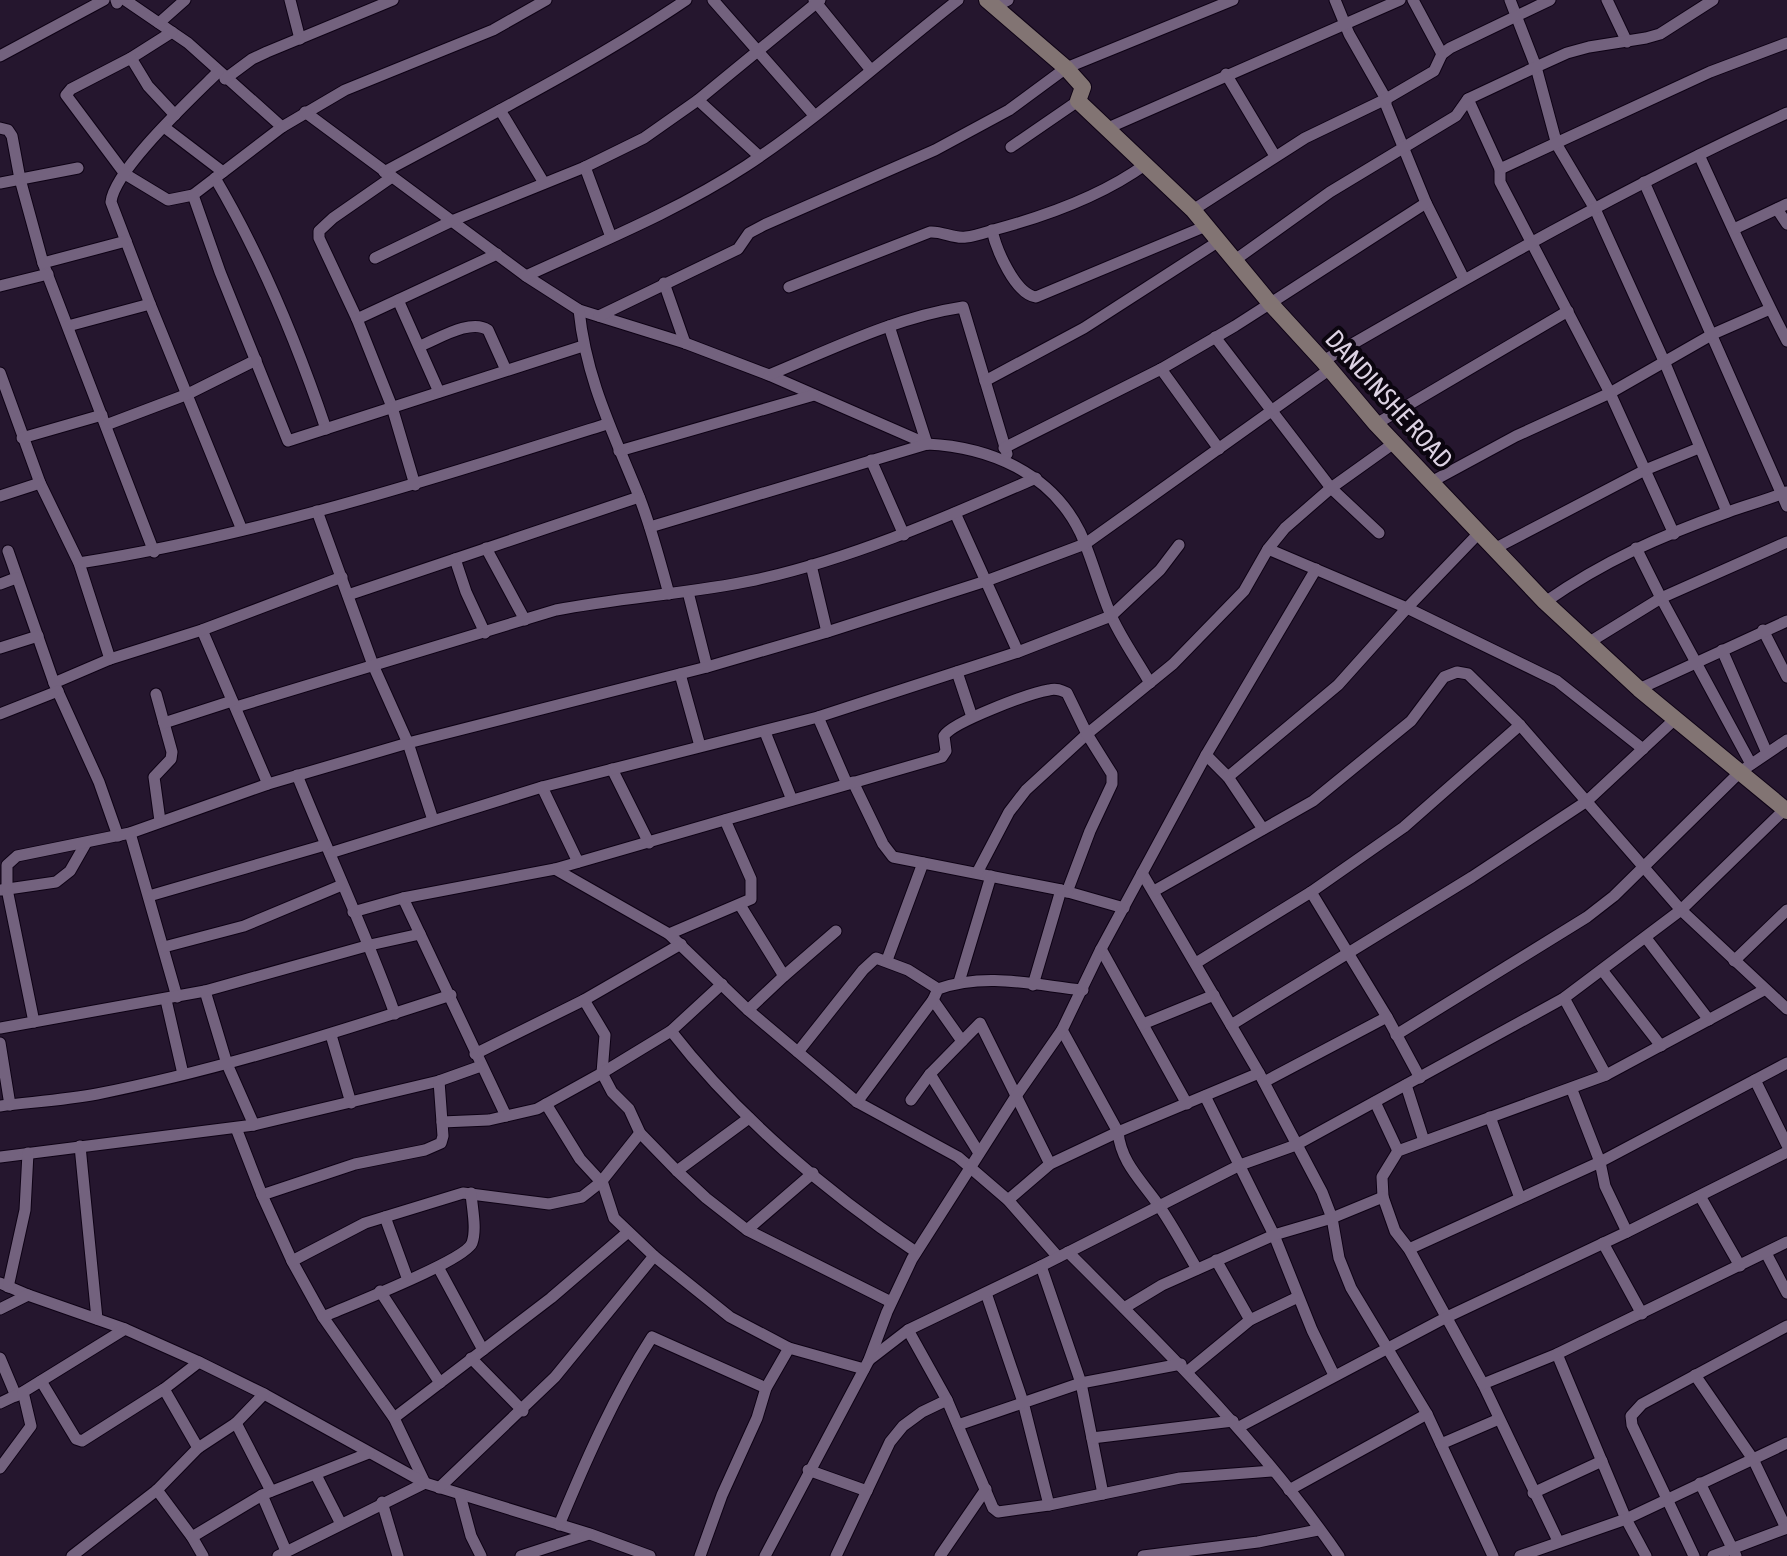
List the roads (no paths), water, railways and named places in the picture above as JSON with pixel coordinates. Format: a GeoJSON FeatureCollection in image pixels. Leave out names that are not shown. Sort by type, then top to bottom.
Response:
{"type":"FeatureCollection","features":[{"type":"Feature","properties":{"kind":"street"},"geometry":{"type":"LineString","coordinates":[[0,56],[104,0]]}},
{"type":"Feature","properties":{"kind":"street"},"geometry":{"type":"LineString","coordinates":[[159,23],[185,0]]}},
{"type":"Feature","properties":{"kind":"street"},"geometry":{"type":"LineString","coordinates":[[290,0],[300,39]]}},
{"type":"Feature","properties":{"kind":"street"},"geometry":{"type":"LineString","coordinates":[[242,530],[150,304],[111,202],[112,193],[175,115],[221,75],[393,0]]}},
{"type":"Feature","properties":{"kind":"street"},"geometry":{"type":"LineString","coordinates":[[172,32],[131,58],[71,89],[66,95],[125,174],[168,200],[193,195],[305,112],[368,79],[493,30],[546,0]]}},
{"type":"Feature","properties":{"kind":"street"},"geometry":{"type":"LineString","coordinates":[[415,485],[392,407],[357,319],[319,238],[319,231],[388,174],[568,74],[686,0]]}},
{"type":"Feature","properties":{"kind":"street"},"geometry":{"type":"LineString","coordinates":[[713,0],[814,115]]}},
{"type":"Feature","properties":{"kind":"street"},"geometry":{"type":"LineString","coordinates":[[526,276],[671,210],[759,156],[958,0]]}},
{"type":"Feature","properties":{"kind":"street"},"geometry":{"type":"LineString","coordinates":[[599,316],[738,249],[749,233],[764,225],[935,150],[1009,110],[1066,68],[1233,0]]}},
{"type":"Feature","properties":{"kind":"street"},"geometry":{"type":"LineString","coordinates":[[1335,0],[1349,34],[1386,99],[1426,203],[1464,279]]}},
{"type":"Feature","properties":{"kind":"street"},"geometry":{"type":"LineString","coordinates":[[1108,128],[1400,0]]}},
{"type":"Feature","properties":{"kind":"street"},"geometry":{"type":"LineString","coordinates":[[1413,0],[1442,54]]}},
{"type":"Feature","properties":{"kind":"street"},"geometry":{"type":"LineString","coordinates":[[1510,0],[1536,67],[1557,145],[1595,209],[1664,361],[1727,512]]}},
{"type":"Feature","properties":{"kind":"street"},"geometry":{"type":"LineString","coordinates":[[1193,210],[1305,138],[1386,99],[1434,71],[1442,54],[1550,0]]}},
{"type":"Feature","properties":{"kind":"street"},"geometry":{"type":"LineString","coordinates":[[1607,0],[1627,42]]}},
{"type":"Feature","properties":{"kind":"street"},"geometry":{"type":"LineString","coordinates":[[1235,260],[1330,192],[1456,116],[1468,99],[1567,53],[1660,34],[1713,0]]}},
{"type":"Feature","properties":{"kind":"street"},"geometry":{"type":"LineString","coordinates":[[119,1],[172,32],[282,127]]}},
{"type":"Feature","properties":{"kind":"street"},"geometry":{"type":"LineString","coordinates":[[375,258],[454,220],[585,167],[644,138],[698,100],[817,1],[870,69]]}},
{"type":"Feature","properties":{"kind":"street","name":"DANDINSHE ROAD"},"geometry":{"type":"LineString","coordinates":[[997,2],[1083,87],[1078,101],[1193,210],[1376,424],[1545,602],[1675,719],[1746,768],[1786,810]]}},
{"type":"Feature","properties":{"kind":"street"},"geometry":{"type":"LineString","coordinates":[[1500,169],[1710,72],[1787,43]]}},
{"type":"Feature","properties":{"kind":"street"},"geometry":{"type":"LineString","coordinates":[[131,58],[148,86],[175,115]]}},
{"type":"Feature","properties":{"kind":"street"},"geometry":{"type":"LineString","coordinates":[[1226,74],[1275,156]]}},
{"type":"Feature","properties":{"kind":"street"},"geometry":{"type":"LineString","coordinates":[[1468,99],[1500,169],[1500,182],[1610,393],[1674,534]]}},
{"type":"Feature","properties":{"kind":"street"},"geometry":{"type":"LineString","coordinates":[[698,100],[759,156]]}},
{"type":"Feature","properties":{"kind":"street"},"geometry":{"type":"LineString","coordinates":[[1011,147],[1078,101]]}},
{"type":"Feature","properties":{"kind":"street"},"geometry":{"type":"LineString","coordinates":[[500,110],[544,183]]}},
{"type":"Feature","properties":{"kind":"street"},"geometry":{"type":"LineString","coordinates":[[305,112],[526,276],[579,310],[685,343],[769,375],[927,444]]}},
{"type":"Feature","properties":{"kind":"street"},"geometry":{"type":"LineString","coordinates":[[34,1022],[3,890],[7,865],[17,856],[124,834],[268,784],[408,743],[707,667],[827,632],[986,581],[1085,544],[1274,411],[1327,365],[1464,279],[1644,182],[1787,113]]}},
{"type":"Feature","properties":{"kind":"street"},"geometry":{"type":"LineString","coordinates":[[164,127],[219,175],[288,331],[326,429]]}},
{"type":"Feature","properties":{"kind":"street"},"geometry":{"type":"LineString","coordinates":[[0,128],[8,130],[12,136],[20,179],[46,268],[154,552]]}},
{"type":"Feature","properties":{"kind":"street"},"geometry":{"type":"LineString","coordinates":[[1699,155],[1734,229],[1741,251],[1787,341]]}},
{"type":"Feature","properties":{"kind":"street"},"geometry":{"type":"LineString","coordinates":[[789,287],[930,232],[939,231],[960,238],[1037,218],[1121,182],[1146,164]]}},
{"type":"Feature","properties":{"kind":"street"},"geometry":{"type":"LineString","coordinates":[[585,167],[611,237]]}},
{"type":"Feature","properties":{"kind":"street"},"geometry":{"type":"LineString","coordinates":[[0,183],[78,168]]}},
{"type":"Feature","properties":{"kind":"street"},"geometry":{"type":"LineString","coordinates":[[1644,182],[1785,493],[1787,506]]}},
{"type":"Feature","properties":{"kind":"street"},"geometry":{"type":"LineString","coordinates":[[193,195],[220,272],[288,441],[583,346]]}},
{"type":"Feature","properties":{"kind":"street"},"geometry":{"type":"LineString","coordinates":[[1004,448],[1161,369],[1426,203]]}},
{"type":"Feature","properties":{"kind":"street"},"geometry":{"type":"LineString","coordinates":[[1734,229],[1782,207],[1787,224]]}},
{"type":"Feature","properties":{"kind":"street"},"geometry":{"type":"LineString","coordinates":[[992,230],[1004,263],[1025,293],[1036,297],[1206,226]]}},
{"type":"Feature","properties":{"kind":"street"},"geometry":{"type":"LineString","coordinates":[[0,286],[126,241]]}},
{"type":"Feature","properties":{"kind":"street"},"geometry":{"type":"LineString","coordinates":[[985,381],[1084,328],[1219,241]]}},
{"type":"Feature","properties":{"kind":"street"},"geometry":{"type":"LineString","coordinates":[[357,319],[497,254]]}},
{"type":"Feature","properties":{"kind":"street"},"geometry":{"type":"LineString","coordinates":[[664,283],[685,343]]}},
{"type":"Feature","properties":{"kind":"street"},"geometry":{"type":"LineString","coordinates":[[398,300],[439,392]]}},
{"type":"Feature","properties":{"kind":"street"},"geometry":{"type":"LineString","coordinates":[[68,326],[150,304]]}},
{"type":"Feature","properties":{"kind":"street"},"geometry":{"type":"LineString","coordinates":[[769,375],[889,326],[941,310],[963,307],[1011,465]]}},
{"type":"Feature","properties":{"kind":"street"},"geometry":{"type":"LineString","coordinates":[[1431,482],[1516,436],[1610,393],[1713,334],[1770,309]]}},
{"type":"Feature","properties":{"kind":"street"},"geometry":{"type":"LineString","coordinates":[[579,310],[583,346],[607,424],[650,527],[669,594]]}},
{"type":"Feature","properties":{"kind":"street"},"geometry":{"type":"LineString","coordinates":[[1376,424],[1568,311]]}},
{"type":"Feature","properties":{"kind":"street"},"geometry":{"type":"LineString","coordinates":[[420,346],[471,326],[483,326],[488,330],[506,370]]}},
{"type":"Feature","properties":{"kind":"street"},"geometry":{"type":"LineString","coordinates":[[889,326],[927,444]]}},
{"type":"Feature","properties":{"kind":"street"},"geometry":{"type":"LineString","coordinates":[[1215,337],[1331,488],[1379,533]]}},
{"type":"Feature","properties":{"kind":"street"},"geometry":{"type":"LineString","coordinates":[[22,438],[104,420],[188,394],[256,360]]}},
{"type":"Feature","properties":{"kind":"street"},"geometry":{"type":"LineString","coordinates":[[1161,369],[1219,449]]}},
{"type":"Feature","properties":{"kind":"street"},"geometry":{"type":"LineString","coordinates":[[0,373],[40,483],[79,563],[110,659]]}},
{"type":"Feature","properties":{"kind":"street"},"geometry":{"type":"LineString","coordinates":[[619,451],[814,395]]}},
{"type":"Feature","properties":{"kind":"street"},"geometry":{"type":"LineString","coordinates":[[79,563],[154,552],[317,511],[415,485],[607,424]]}},
{"type":"Feature","properties":{"kind":"street"},"geometry":{"type":"LineString","coordinates":[[977,873],[1009,812],[1026,790],[1087,734],[1173,664],[1244,591],[1268,549],[1285,528],[1331,488],[1394,443]]}},
{"type":"Feature","properties":{"kind":"street"},"geometry":{"type":"LineString","coordinates":[[650,527],[927,444],[958,445],[985,453],[1036,478],[1069,512],[1085,544],[1111,616],[1150,683]]}},
{"type":"Feature","properties":{"kind":"street"},"geometry":{"type":"LineString","coordinates":[[1494,549],[1645,470],[1699,448]]}},
{"type":"Feature","properties":{"kind":"street"},"geometry":{"type":"LineString","coordinates":[[871,460],[904,535]]}},
{"type":"Feature","properties":{"kind":"street"},"geometry":{"type":"LineString","coordinates":[[164,723],[485,633],[556,610],[688,592],[811,565],[904,535],[1036,478]]}},
{"type":"Feature","properties":{"kind":"street"},"geometry":{"type":"LineString","coordinates":[[0,496],[40,483]]}},
{"type":"Feature","properties":{"kind":"street"},"geometry":{"type":"LineString","coordinates":[[1545,602],[1593,570],[1636,548],[1785,493]]}},
{"type":"Feature","properties":{"kind":"street"},"geometry":{"type":"LineString","coordinates":[[348,595],[639,497]]}},
{"type":"Feature","properties":{"kind":"street"},"geometry":{"type":"LineString","coordinates":[[317,511],[373,665],[408,743],[433,820]]}},
{"type":"Feature","properties":{"kind":"street"},"geometry":{"type":"LineString","coordinates":[[955,513],[1018,652]]}},
{"type":"Feature","properties":{"kind":"street"},"geometry":{"type":"LineString","coordinates":[[1228,777],[1338,685],[1479,533]]}},
{"type":"Feature","properties":{"kind":"street"},"geometry":{"type":"LineString","coordinates":[[1588,643],[1661,598],[1787,542]]}},
{"type":"Feature","properties":{"kind":"street"},"geometry":{"type":"LineString","coordinates":[[149,896],[433,820],[542,787],[765,732],[1018,652],[1111,616],[1160,570],[1179,545]]}},
{"type":"Feature","properties":{"kind":"street"},"geometry":{"type":"LineString","coordinates":[[486,548],[525,620]]}},
{"type":"Feature","properties":{"kind":"street"},"geometry":{"type":"LineString","coordinates":[[1636,548],[1746,768]]}},
{"type":"Feature","properties":{"kind":"street"},"geometry":{"type":"LineString","coordinates":[[1268,549],[1407,608],[1557,681],[1643,749]]}},
{"type":"Feature","properties":{"kind":"street"},"geometry":{"type":"LineString","coordinates":[[8,551],[56,687],[149,896],[164,947],[183,1074]]}},
{"type":"Feature","properties":{"kind":"street"},"geometry":{"type":"LineString","coordinates":[[455,559],[485,633]]}},
{"type":"Feature","properties":{"kind":"street"},"geometry":{"type":"LineString","coordinates":[[811,565],[827,632]]}},
{"type":"Feature","properties":{"kind":"street"},"geometry":{"type":"LineString","coordinates":[[765,1556],[866,1365],[891,1302],[916,1252],[1062,1030],[1101,949],[1206,755],[1316,569]]}},
{"type":"Feature","properties":{"kind":"street"},"geometry":{"type":"LineString","coordinates":[[0,714],[110,659],[202,630],[342,577]]}},
{"type":"Feature","properties":{"kind":"street"},"geometry":{"type":"LineString","coordinates":[[0,584],[16,578]]}},
{"type":"Feature","properties":{"kind":"street"},"geometry":{"type":"LineString","coordinates":[[688,592],[707,667]]}},
{"type":"Feature","properties":{"kind":"street"},"geometry":{"type":"LineString","coordinates":[[1639,689],[1787,621]]}},
{"type":"Feature","properties":{"kind":"street"},"geometry":{"type":"LineString","coordinates":[[202,630],[268,784]]}},
{"type":"Feature","properties":{"kind":"street"},"geometry":{"type":"LineString","coordinates":[[1763,630],[1787,677]]}},
{"type":"Feature","properties":{"kind":"street"},"geometry":{"type":"LineString","coordinates":[[0,648],[38,636]]}},
{"type":"Feature","properties":{"kind":"street"},"geometry":{"type":"LineString","coordinates":[[1722,650],[1767,753]]}},
{"type":"Feature","properties":{"kind":"street"},"geometry":{"type":"LineString","coordinates":[[957,672],[972,717]]}},
{"type":"Feature","properties":{"kind":"street"},"geometry":{"type":"LineString","coordinates":[[1154,891],[1313,801],[1411,721],[1444,677],[1450,673],[1468,674],[1520,725],[1681,910],[1787,1009]]}},
{"type":"Feature","properties":{"kind":"street"},"geometry":{"type":"LineString","coordinates":[[680,674],[700,746]]}},
{"type":"Feature","properties":{"kind":"street"},"geometry":{"type":"LineString","coordinates":[[353,912],[403,898],[555,869],[942,757],[946,751],[945,732],[972,717],[1051,689],[1067,693],[1072,700],[1087,734],[1109,766],[1112,784],[1064,891],[1033,985]]}},
{"type":"Feature","properties":{"kind":"street"},"geometry":{"type":"LineString","coordinates":[[156,694],[172,752],[171,759],[154,777],[160,821]]}},
{"type":"Feature","properties":{"kind":"street"},"geometry":{"type":"LineString","coordinates":[[818,717],[888,853],[899,859],[1064,891],[1124,908]]}},
{"type":"Feature","properties":{"kind":"street"},"geometry":{"type":"LineString","coordinates":[[1231,1025],[1472,877],[1587,801],[1675,719]]}},
{"type":"Feature","properties":{"kind":"street"},"geometry":{"type":"LineString","coordinates":[[1196,963],[1311,892],[1404,827],[1520,725]]}},
{"type":"Feature","properties":{"kind":"street"},"geometry":{"type":"LineString","coordinates":[[765,732],[792,800]]}},
{"type":"Feature","properties":{"kind":"street"},"geometry":{"type":"LineString","coordinates":[[1396,1035],[1587,917],[1614,896],[1746,768],[1787,740]]}},
{"type":"Feature","properties":{"kind":"street"},"geometry":{"type":"LineString","coordinates":[[1206,755],[1228,777],[1263,829]]}},
{"type":"Feature","properties":{"kind":"street"},"geometry":{"type":"LineString","coordinates":[[612,769],[649,843]]}},
{"type":"Feature","properties":{"kind":"street"},"geometry":{"type":"LineString","coordinates":[[297,775],[353,912],[370,945],[395,1014]]}},
{"type":"Feature","properties":{"kind":"street"},"geometry":{"type":"LineString","coordinates":[[542,787],[578,862]]}},
{"type":"Feature","properties":{"kind":"street"},"geometry":{"type":"LineString","coordinates":[[866,1365],[908,1330],[1240,1165],[1296,1145],[1564,998],[1681,910],[1786,810]]}},
{"type":"Feature","properties":{"kind":"street"},"geometry":{"type":"LineString","coordinates":[[669,934],[751,899],[751,879],[725,820]]}},
{"type":"Feature","properties":{"kind":"street"},"geometry":{"type":"LineString","coordinates":[[3,890],[56,882],[70,871],[86,843]]}},
{"type":"Feature","properties":{"kind":"street"},"geometry":{"type":"LineString","coordinates":[[887,960],[923,863]]}},
{"type":"Feature","properties":{"kind":"street"},"geometry":{"type":"LineString","coordinates":[[555,869],[669,934],[748,1010],[857,1102],[970,1166],[1185,1368],[1236,1424],[1339,1556]]}},
{"type":"Feature","properties":{"kind":"street"},"geometry":{"type":"LineString","coordinates":[[1142,873],[1261,1078],[1322,1192],[1348,1280],[1427,1414],[1493,1556]]}},
{"type":"Feature","properties":{"kind":"street"},"geometry":{"type":"LineString","coordinates":[[959,982],[991,876]]}},
{"type":"Feature","properties":{"kind":"street"},"geometry":{"type":"LineString","coordinates":[[164,947],[244,926],[342,885]]}},
{"type":"Feature","properties":{"kind":"street"},"geometry":{"type":"LineString","coordinates":[[1311,892],[1420,1078]]}},
{"type":"Feature","properties":{"kind":"street"},"geometry":{"type":"LineString","coordinates":[[403,898],[506,1116]]}},
{"type":"Feature","properties":{"kind":"street"},"geometry":{"type":"LineString","coordinates":[[740,905],[784,976]]}},
{"type":"Feature","properties":{"kind":"street"},"geometry":{"type":"LineString","coordinates":[[1734,961],[1787,910]]}},
{"type":"Feature","properties":{"kind":"street"},"geometry":{"type":"LineString","coordinates":[[748,1010],[836,931]]}},
{"type":"Feature","properties":{"kind":"street"},"geometry":{"type":"LineString","coordinates":[[0,1028],[205,991],[420,934]]}},
{"type":"Feature","properties":{"kind":"street"},"geometry":{"type":"LineString","coordinates":[[1646,938],[1709,1020]]}},
{"type":"Feature","properties":{"kind":"street"},"geometry":{"type":"LineString","coordinates":[[475,1054],[584,1000],[681,944]]}},
{"type":"Feature","properties":{"kind":"street"},"geometry":{"type":"LineString","coordinates":[[1101,949],[1187,1104]]}},
{"type":"Feature","properties":{"kind":"street"},"geometry":{"type":"LineString","coordinates":[[798,1052],[876,958],[887,960],[936,994],[962,1041]]}},
{"type":"Feature","properties":{"kind":"street"},"geometry":{"type":"LineString","coordinates":[[1602,970],[1661,1046]]}},
{"type":"Feature","properties":{"kind":"street"},"geometry":{"type":"LineString","coordinates":[[857,1102],[936,994],[959,982],[985,979],[1083,990]]}},
{"type":"Feature","properties":{"kind":"street"},"geometry":{"type":"LineString","coordinates":[[442,1122],[489,1120],[537,1109],[671,1031],[722,984]]}},
{"type":"Feature","properties":{"kind":"street"},"geometry":{"type":"LineString","coordinates":[[1558,1541],[1483,1384],[1409,1249],[1395,1231],[1383,1197],[1382,1177],[1398,1151],[1572,1090],[1606,1075],[1764,990]]}},
{"type":"Feature","properties":{"kind":"street"},"geometry":{"type":"LineString","coordinates":[[205,991],[227,1064],[254,1125]]}},
{"type":"Feature","properties":{"kind":"street"},"geometry":{"type":"LineString","coordinates":[[0,1043],[5,1105],[96,1094],[227,1064],[331,1035],[451,995]]}},
{"type":"Feature","properties":{"kind":"street"},"geometry":{"type":"LineString","coordinates":[[1143,1024],[1214,995]]}},
{"type":"Feature","properties":{"kind":"street"},"geometry":{"type":"LineString","coordinates":[[1564,998],[1606,1075]]}},
{"type":"Feature","properties":{"kind":"street"},"geometry":{"type":"LineString","coordinates":[[584,1000],[605,1035],[602,1073],[612,1092],[629,1109],[640,1133],[677,1171],[747,1230],[891,1302]]}},
{"type":"Feature","properties":{"kind":"street"},"geometry":{"type":"LineString","coordinates":[[1008,1200],[1050,1164],[1205,1096],[1261,1078],[1387,1017]]}},
{"type":"Feature","properties":{"kind":"street"},"geometry":{"type":"LineString","coordinates":[[911,1100],[930,1074],[977,1024],[982,1024],[1050,1164]]}},
{"type":"Feature","properties":{"kind":"street"},"geometry":{"type":"LineString","coordinates":[[1062,1030],[1118,1132],[1125,1161],[1158,1205],[1197,1269]]}},
{"type":"Feature","properties":{"kind":"street"},"geometry":{"type":"LineString","coordinates":[[671,1031],[703,1072],[749,1118],[886,1232],[916,1252]]}},
{"type":"Feature","properties":{"kind":"street"},"geometry":{"type":"LineString","coordinates":[[331,1035],[351,1103]]}},
{"type":"Feature","properties":{"kind":"street"},"geometry":{"type":"LineString","coordinates":[[1409,1249],[1600,1162],[1787,1063]]}},
{"type":"Feature","properties":{"kind":"street"},"geometry":{"type":"LineString","coordinates":[[0,1157],[254,1125],[439,1081],[481,1066]]}},
{"type":"Feature","properties":{"kind":"street"},"geometry":{"type":"LineString","coordinates":[[930,1074],[979,1153]]}},
{"type":"Feature","properties":{"kind":"street"},"geometry":{"type":"LineString","coordinates":[[1755,1080],[1787,1145]]}},
{"type":"Feature","properties":{"kind":"street"},"geometry":{"type":"LineString","coordinates":[[262,1195],[355,1164],[434,1148],[441,1143],[439,1081]]}},
{"type":"Feature","properties":{"kind":"street"},"geometry":{"type":"LineString","coordinates":[[1406,1085],[1424,1141]]}},
{"type":"Feature","properties":{"kind":"street"},"geometry":{"type":"LineString","coordinates":[[1572,1090],[1600,1162],[1605,1186],[1627,1232]]}},
{"type":"Feature","properties":{"kind":"street"},"geometry":{"type":"LineString","coordinates":[[1205,1096],[1274,1235],[1334,1375]]}},
{"type":"Feature","properties":{"kind":"street"},"geometry":{"type":"LineString","coordinates":[[1375,1102],[1398,1151]]}},
{"type":"Feature","properties":{"kind":"street"},"geometry":{"type":"LineString","coordinates":[[546,1104],[580,1159],[601,1182],[614,1218],[654,1256],[730,1317],[789,1348],[866,1365]]}},
{"type":"Feature","properties":{"kind":"street"},"geometry":{"type":"LineString","coordinates":[[1490,1117],[1520,1198]]}},
{"type":"Feature","properties":{"kind":"street"},"geometry":{"type":"LineString","coordinates":[[677,1171],[749,1118]]}},
{"type":"Feature","properties":{"kind":"street"},"geometry":{"type":"LineString","coordinates":[[236,1128],[292,1261],[323,1317],[394,1418],[425,1483]]}},
{"type":"Feature","properties":{"kind":"street"},"geometry":{"type":"LineString","coordinates":[[292,1261],[365,1223],[449,1196],[471,1193],[549,1204],[582,1197],[601,1182],[640,1133]]}},
{"type":"Feature","properties":{"kind":"street"},"geometry":{"type":"LineString","coordinates":[[80,1146],[97,1319]]}},
{"type":"Feature","properties":{"kind":"street"},"geometry":{"type":"LineString","coordinates":[[1092,1438],[1236,1424],[1445,1318],[1787,1152]]}},
{"type":"Feature","properties":{"kind":"street"},"geometry":{"type":"LineString","coordinates":[[28,1153],[25,1210],[4,1285],[125,1329],[199,1362],[264,1394],[425,1483],[590,1534],[644,1555]]}},
{"type":"Feature","properties":{"kind":"street"},"geometry":{"type":"LineString","coordinates":[[747,1230],[813,1173]]}},
{"type":"Feature","properties":{"kind":"street"},"geometry":{"type":"LineString","coordinates":[[323,1317],[438,1267],[467,1251],[473,1241],[471,1193]]}},
{"type":"Feature","properties":{"kind":"street"},"geometry":{"type":"LineString","coordinates":[[1700,1196],[1740,1266]]}},
{"type":"Feature","properties":{"kind":"street"},"geometry":{"type":"LineString","coordinates":[[1124,1308],[1197,1269],[1274,1235],[1332,1218],[1383,1197]]}},
{"type":"Feature","properties":{"kind":"street"},"geometry":{"type":"LineString","coordinates":[[385,1217],[408,1280]]}},
{"type":"Feature","properties":{"kind":"street"},"geometry":{"type":"LineString","coordinates":[[394,1418],[578,1276],[628,1232]]}},
{"type":"Feature","properties":{"kind":"street"},"geometry":{"type":"LineString","coordinates":[[1483,1384],[1557,1354],[1787,1242]]}},
{"type":"Feature","properties":{"kind":"street"},"geometry":{"type":"LineString","coordinates":[[1603,1243],[1642,1314]]}},
{"type":"Feature","properties":{"kind":"street"},"geometry":{"type":"LineString","coordinates":[[1766,1253],[1787,1293]]}},
{"type":"Feature","properties":{"kind":"street"},"geometry":{"type":"LineString","coordinates":[[439,1488],[523,1411],[567,1364],[654,1256]]}},
{"type":"Feature","properties":{"kind":"street"},"geometry":{"type":"LineString","coordinates":[[1216,1260],[1250,1320]]}},
{"type":"Feature","properties":{"kind":"street"},"geometry":{"type":"LineString","coordinates":[[1041,1266],[1081,1383],[1103,1494]]}},
{"type":"Feature","properties":{"kind":"street"},"geometry":{"type":"LineString","coordinates":[[438,1267],[483,1350]]}},
{"type":"Feature","properties":{"kind":"street"},"geometry":{"type":"LineString","coordinates":[[380,1291],[440,1383]]}},
{"type":"Feature","properties":{"kind":"street"},"geometry":{"type":"LineString","coordinates":[[986,1293],[1023,1402],[1049,1505]]}},
{"type":"Feature","properties":{"kind":"street"},"geometry":{"type":"LineString","coordinates":[[0,1309],[28,1295]]}},
{"type":"Feature","properties":{"kind":"street"},"geometry":{"type":"LineString","coordinates":[[958,1425],[1081,1383],[1185,1368],[1250,1320],[1298,1297]]}},
{"type":"Feature","properties":{"kind":"street"},"geometry":{"type":"LineString","coordinates":[[1694,1556],[1632,1425],[1631,1416],[1642,1404],[1787,1326]]}},
{"type":"Feature","properties":{"kind":"street"},"geometry":{"type":"LineString","coordinates":[[0,1403],[20,1394],[125,1329]]}},
{"type":"Feature","properties":{"kind":"street"},"geometry":{"type":"LineString","coordinates":[[908,1330],[947,1400],[993,1508],[998,1512],[1049,1505],[1180,1478],[1273,1471]]}},
{"type":"Feature","properties":{"kind":"street"},"geometry":{"type":"LineString","coordinates":[[559,1525],[590,1451],[652,1337],[766,1388]]}},
{"type":"Feature","properties":{"kind":"street"},"geometry":{"type":"LineString","coordinates":[[700,1556],[722,1495],[757,1418],[766,1388],[789,1348]]}},
{"type":"Feature","properties":{"kind":"street"},"geometry":{"type":"LineString","coordinates":[[1557,1354],[1626,1519],[1646,1556]]}},
{"type":"Feature","properties":{"kind":"street"},"geometry":{"type":"LineString","coordinates":[[0,1358],[20,1394],[31,1426],[0,1468]]}},
{"type":"Feature","properties":{"kind":"street"},"geometry":{"type":"LineString","coordinates":[[471,1358],[523,1411]]}},
{"type":"Feature","properties":{"kind":"street"},"geometry":{"type":"LineString","coordinates":[[41,1381],[76,1439],[82,1441],[164,1389],[199,1362]]}},
{"type":"Feature","properties":{"kind":"street"},"geometry":{"type":"LineString","coordinates":[[1695,1375],[1753,1459],[1787,1528],[1734,1552],[1713,1556]]}},
{"type":"Feature","properties":{"kind":"street"},"geometry":{"type":"LineString","coordinates":[[164,1389],[198,1448]]}},
{"type":"Feature","properties":{"kind":"street"},"geometry":{"type":"LineString","coordinates":[[72,1556],[157,1490],[198,1448],[236,1423],[264,1394]]}},
{"type":"Feature","properties":{"kind":"street"},"geometry":{"type":"LineString","coordinates":[[836,1556],[890,1442],[903,1426],[922,1412],[947,1400]]}},
{"type":"Feature","properties":{"kind":"street"},"geometry":{"type":"LineString","coordinates":[[1289,1490],[1427,1414]]}},
{"type":"Feature","properties":{"kind":"street"},"geometry":{"type":"LineString","coordinates":[[1441,1444],[1499,1419]]}},
{"type":"Feature","properties":{"kind":"street"},"geometry":{"type":"LineString","coordinates":[[236,1423],[266,1493],[282,1553],[425,1483]]}},
{"type":"Feature","properties":{"kind":"street"},"geometry":{"type":"LineString","coordinates":[[1520,1556],[1626,1519],[1787,1443]]}},
{"type":"Feature","properties":{"kind":"street"},"geometry":{"type":"LineString","coordinates":[[192,1537],[266,1493],[369,1453]]}},
{"type":"Feature","properties":{"kind":"street"},"geometry":{"type":"LineString","coordinates":[[1533,1493],[1602,1461]]}},
{"type":"Feature","properties":{"kind":"street"},"geometry":{"type":"LineString","coordinates":[[808,1470],[867,1491]]}},
{"type":"Feature","properties":{"kind":"street"},"geometry":{"type":"LineString","coordinates":[[316,1475],[341,1524]]}},
{"type":"Feature","properties":{"kind":"street"},"geometry":{"type":"LineString","coordinates":[[1700,1483],[1734,1552]]}},
{"type":"Feature","properties":{"kind":"street"},"geometry":{"type":"LineString","coordinates":[[940,1556],[986,1489]]}},
{"type":"Feature","properties":{"kind":"street"},"geometry":{"type":"LineString","coordinates":[[157,1490],[192,1537],[202,1556]]}},
{"type":"Feature","properties":{"kind":"street"},"geometry":{"type":"LineString","coordinates":[[460,1495],[471,1536],[481,1556]]}},
{"type":"Feature","properties":{"kind":"street"},"geometry":{"type":"LineString","coordinates":[[382,1502],[398,1556]]}},
{"type":"Feature","properties":{"kind":"street"},"geometry":{"type":"LineString","coordinates":[[1143,1556],[1258,1542],[1318,1530]]}},
{"type":"Feature","properties":{"kind":"street"},"geometry":{"type":"LineString","coordinates":[[521,1556],[590,1534]]}}]}
